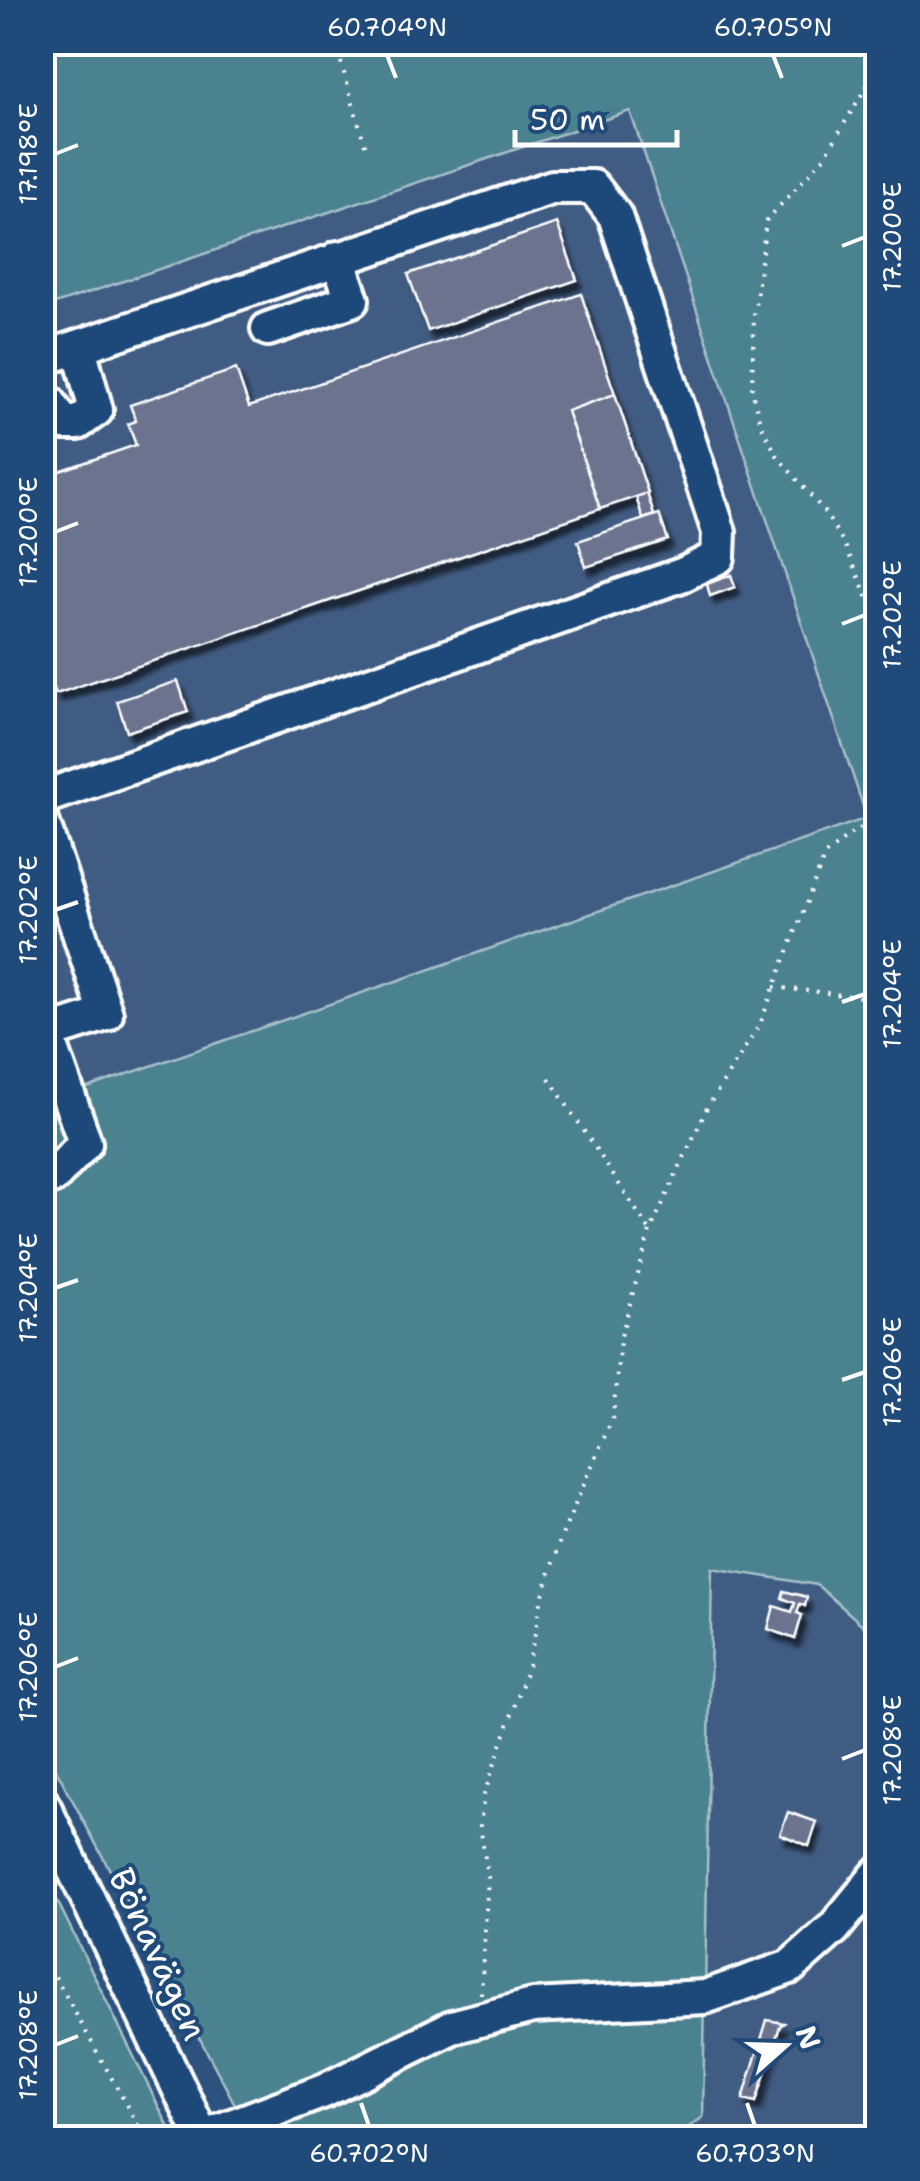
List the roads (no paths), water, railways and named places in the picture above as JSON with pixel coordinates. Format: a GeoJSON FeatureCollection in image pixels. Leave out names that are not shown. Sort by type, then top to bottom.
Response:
{"type":"FeatureCollection","features":[{"type":"Feature","properties":{"kind":"street"},"geometry":{"type":"LineString","coordinates":[[42,360],[553,188],[593,187],[615,216],[719,532],[718,557],[684,574],[42,798]]}},
{"type":"Feature","properties":{"kind":"street"},"geometry":{"type":"LineString","coordinates":[[268,328],[352,300],[338,258]]}},
{"type":"Feature","properties":{"kind":"street"},"geometry":{"type":"LineString","coordinates":[[45,394],[62,423],[78,424],[96,410],[78,348]]}},
{"type":"Feature","properties":{"kind":"street"},"geometry":{"type":"LineString","coordinates":[[42,821],[106,1014],[45,1027],[85,1143],[54,1176],[42,1180]]}},
{"type":"Feature","properties":{"kind":"street","name":"Bönavägen"},"geometry":{"type":"LineString","coordinates":[[42,1804],[202,2138]]}},
{"type":"Feature","properties":{"kind":"street"},"geometry":{"type":"LineString","coordinates":[[202,2138],[324,2091],[452,2027],[533,2006],[705,1997],[790,1966],[834,1928],[878,1874]]}}]}
